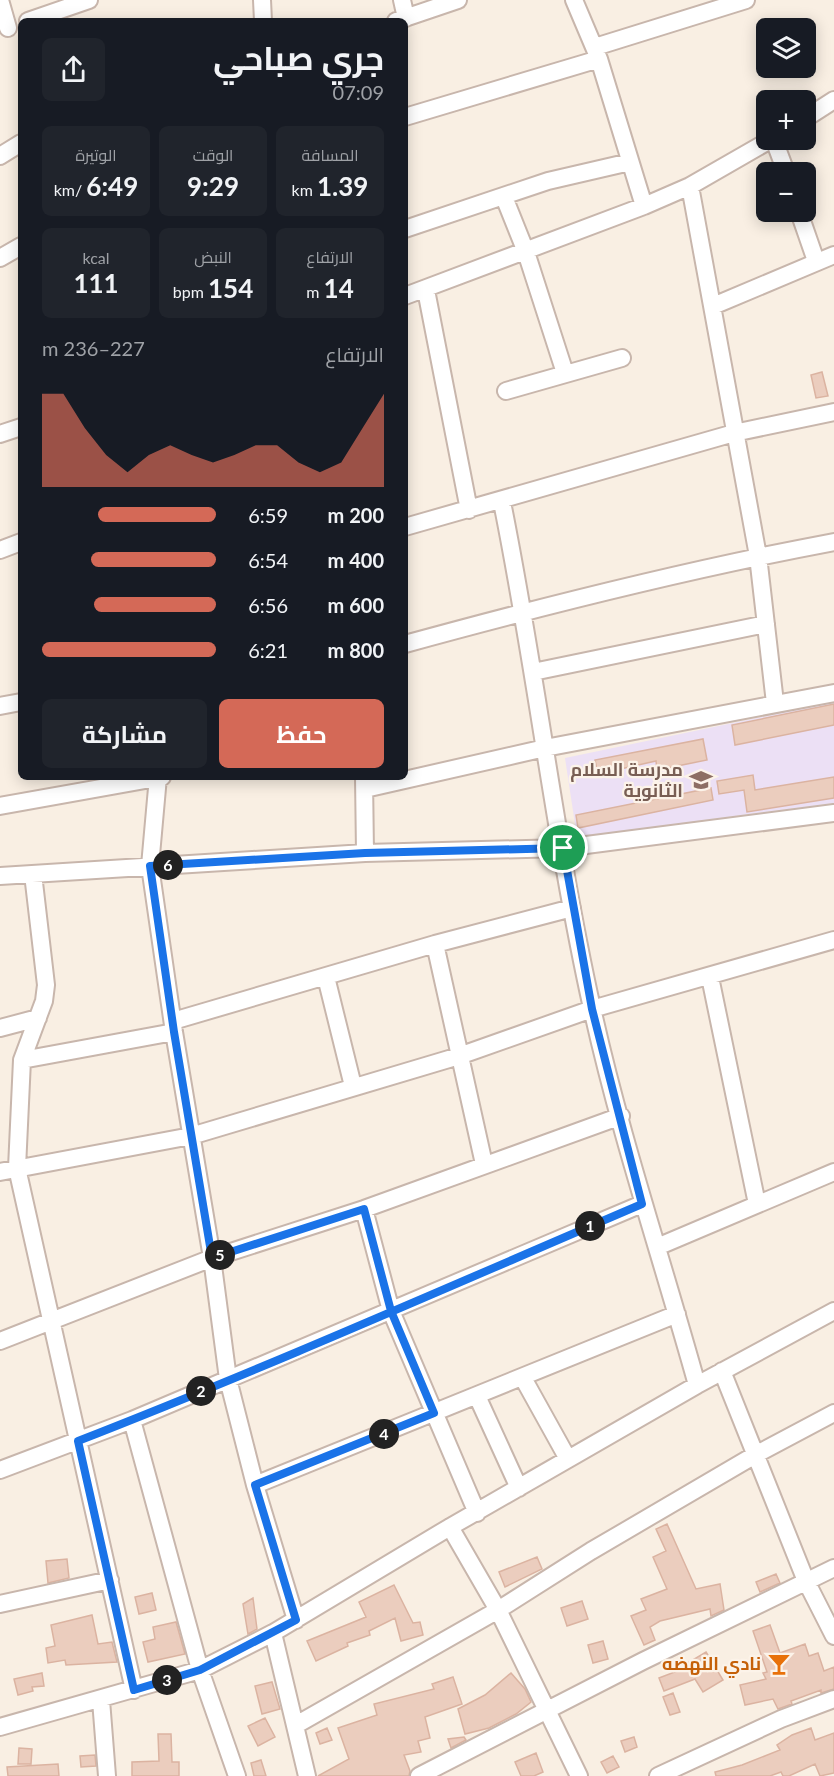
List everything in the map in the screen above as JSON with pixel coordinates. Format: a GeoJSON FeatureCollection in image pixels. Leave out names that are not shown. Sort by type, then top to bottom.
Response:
{"type":"FeatureCollection","features":[{"type":"Feature","properties":{"kind":"street"},"geometry":{"type":"LineString","coordinates":[[0,0],[10,28]]}},
{"type":"Feature","properties":{"kind":"street"},"geometry":{"type":"LineString","coordinates":[[35,18],[72,2],[89,0]]}},
{"type":"Feature","properties":{"kind":"street"},"geometry":{"type":"LineString","coordinates":[[262,0],[263,18]]}},
{"type":"Feature","properties":{"kind":"street"},"geometry":{"type":"LineString","coordinates":[[401,18],[402,0]]}},
{"type":"Feature","properties":{"kind":"street"},"geometry":{"type":"LineString","coordinates":[[404,18],[458,0]]}},
{"type":"Feature","properties":{"kind":"street"},"geometry":{"type":"LineString","coordinates":[[574,0],[597,53],[644,206]]}},
{"type":"Feature","properties":{"kind":"street"},"geometry":{"type":"LineString","coordinates":[[408,116],[746,0]]}},
{"type":"Feature","properties":{"kind":"street"},"geometry":{"type":"LineString","coordinates":[[816,112],[834,100]]}},
{"type":"Feature","properties":{"kind":"street"},"geometry":{"type":"LineString","coordinates":[[0,156],[18,145]]}},
{"type":"Feature","properties":{"kind":"street"},"geometry":{"type":"LineString","coordinates":[[408,295],[644,206],[690,186],[756,148]]}},
{"type":"Feature","properties":{"kind":"street"},"geometry":{"type":"LineString","coordinates":[[408,228],[548,181],[630,162]]}},
{"type":"Feature","properties":{"kind":"street"},"geometry":{"type":"LineString","coordinates":[[690,186],[758,556],[776,704]]}},
{"type":"Feature","properties":{"kind":"street"},"geometry":{"type":"LineString","coordinates":[[504,197],[526,252],[565,373]]}},
{"type":"Feature","properties":{"kind":"street"},"geometry":{"type":"LineString","coordinates":[[802,222],[816,261]]}},
{"type":"Feature","properties":{"kind":"street"},"geometry":{"type":"LineString","coordinates":[[0,258],[18,248]]}},
{"type":"Feature","properties":{"kind":"street"},"geometry":{"type":"LineString","coordinates":[[713,306],[834,255]]}},
{"type":"Feature","properties":{"kind":"street"},"geometry":{"type":"LineString","coordinates":[[426,290],[469,510]]}},
{"type":"Feature","properties":{"kind":"street"},"geometry":{"type":"LineString","coordinates":[[506,391],[622,358]]}},
{"type":"Feature","properties":{"kind":"street"},"geometry":{"type":"LineString","coordinates":[[408,526],[502,502],[734,433],[834,412]]}},
{"type":"Feature","properties":{"kind":"street"},"geometry":{"type":"LineString","coordinates":[[0,434],[18,428]]}},
{"type":"Feature","properties":{"kind":"street"},"geometry":{"type":"LineString","coordinates":[[502,502],[524,611],[572,908],[592,1009],[642,1204],[697,1384]]}},
{"type":"Feature","properties":{"kind":"street"},"geometry":{"type":"LineString","coordinates":[[408,643],[524,611],[758,556],[834,542]]}},
{"type":"Feature","properties":{"kind":"street"},"geometry":{"type":"LineString","coordinates":[[0,550],[18,543]]}},
{"type":"Feature","properties":{"kind":"street"},"geometry":{"type":"LineString","coordinates":[[533,672],[766,624]]}},
{"type":"Feature","properties":{"kind":"street"},"geometry":{"type":"LineString","coordinates":[[408,775],[834,693]]}},
{"type":"Feature","properties":{"kind":"street"},"geometry":{"type":"LineString","coordinates":[[0,706],[18,703]]}},
{"type":"Feature","properties":{"kind":"street"},"geometry":{"type":"LineString","coordinates":[[0,806],[143,780]]}},
{"type":"Feature","properties":{"kind":"street"},"geometry":{"type":"LineString","coordinates":[[160,780],[150,866],[173,1027],[212,1258],[228,1379],[255,1485],[296,1620]]}},
{"type":"Feature","properties":{"kind":"street"},"geometry":{"type":"LineString","coordinates":[[365,853],[365,783],[380,780]]}},
{"type":"Feature","properties":{"kind":"street"},"geometry":{"type":"LineString","coordinates":[[0,876],[365,853],[563,848],[834,813]]}},
{"type":"Feature","properties":{"kind":"street"},"geometry":{"type":"LineString","coordinates":[[33,874],[46,986],[44,1001],[22,1060],[17,1168],[134,1690]]}},
{"type":"Feature","properties":{"kind":"street"},"geometry":{"type":"LineString","coordinates":[[22,1060],[173,1027],[435,944],[572,908]]}},
{"type":"Feature","properties":{"kind":"street"},"geometry":{"type":"LineString","coordinates":[[0,1172],[191,1136],[459,1056],[592,1009],[834,942]]}},
{"type":"Feature","properties":{"kind":"street"},"geometry":{"type":"LineString","coordinates":[[435,944],[484,1164]]}},
{"type":"Feature","properties":{"kind":"street"},"geometry":{"type":"LineString","coordinates":[[326,977],[353,1086]]}},
{"type":"Feature","properties":{"kind":"street"},"geometry":{"type":"LineString","coordinates":[[710,977],[757,1204]]}},
{"type":"Feature","properties":{"kind":"street"},"geometry":{"type":"LineString","coordinates":[[0,1028],[38,1018]]}},
{"type":"Feature","properties":{"kind":"street"},"geometry":{"type":"LineString","coordinates":[[0,1341],[212,1258],[364,1209],[621,1116]]}},
{"type":"Feature","properties":{"kind":"street"},"geometry":{"type":"LineString","coordinates":[[657,1247],[834,1172]]}},
{"type":"Feature","properties":{"kind":"street"},"geometry":{"type":"LineString","coordinates":[[0,1470],[132,1420],[642,1204]]}},
{"type":"Feature","properties":{"kind":"street"},"geometry":{"type":"LineString","coordinates":[[364,1209],[391,1311],[477,1513]]}},
{"type":"Feature","properties":{"kind":"street"},"geometry":{"type":"LineString","coordinates":[[0,1726],[101,1700],[200,1670],[296,1620],[450,1527],[697,1384],[834,1311]]}},
{"type":"Feature","properties":{"kind":"street"},"geometry":{"type":"LineString","coordinates":[[255,1485],[677,1314]]}},
{"type":"Feature","properties":{"kind":"street"},"geometry":{"type":"LineString","coordinates":[[722,1371],[806,1581],[834,1636]]}},
{"type":"Feature","properties":{"kind":"street"},"geometry":{"type":"LineString","coordinates":[[523,1377],[568,1459]]}},
{"type":"Feature","properties":{"kind":"street"},"geometry":{"type":"LineString","coordinates":[[477,1396],[519,1488]]}},
{"type":"Feature","properties":{"kind":"street"},"geometry":{"type":"LineString","coordinates":[[296,1725],[498,1610],[591,1551],[755,1455],[834,1413]]}},
{"type":"Feature","properties":{"kind":"street"},"geometry":{"type":"LineString","coordinates":[[132,1420],[200,1670],[237,1776]]}},
{"type":"Feature","properties":{"kind":"street"},"geometry":{"type":"LineString","coordinates":[[450,1527],[498,1610],[579,1776]]}},
{"type":"Feature","properties":{"kind":"street"},"geometry":{"type":"LineString","coordinates":[[419,1776],[643,1661],[834,1568]]}},
{"type":"Feature","properties":{"kind":"street"},"geometry":{"type":"LineString","coordinates":[[0,1604],[110,1580]]}},
{"type":"Feature","properties":{"kind":"street"},"geometry":{"type":"LineString","coordinates":[[273,1633],[307,1776]]}},
{"type":"Feature","properties":{"kind":"street"},"geometry":{"type":"LineString","coordinates":[[658,1776],[781,1719],[834,1699]]}},
{"type":"Feature","properties":{"kind":"street"},"geometry":{"type":"LineString","coordinates":[[101,1700],[107,1776]]}},
{"type":"Feature","properties":{"kind":"shaded area","name":"مدرسة السلام الثانوية"},"geometry":{"type":"Polygon","coordinates":[[[834,702],[834,803],[577,837],[565,758],[834,702]]]}},
{"type":"Feature","properties":{"kind":"building"},"geometry":{"type":"Polygon","coordinates":[[[822,372],[828,396],[816,398],[811,375],[822,372]]]}},
{"type":"Feature","properties":{"kind":"building"},"geometry":{"type":"Polygon","coordinates":[[[834,704],[834,725],[735,745],[732,725],[834,704]]]}},
{"type":"Feature","properties":{"kind":"building"},"geometry":{"type":"Polygon","coordinates":[[[703,739],[707,760],[657,770],[656,761],[598,774],[595,760],[703,739]]]}},
{"type":"Feature","properties":{"kind":"building"},"geometry":{"type":"Polygon","coordinates":[[[753,775],[755,790],[834,777],[834,798],[747,812],[744,790],[719,794],[717,781],[753,775]]]}},
{"type":"Feature","properties":{"kind":"building"},"geometry":{"type":"Polygon","coordinates":[[[711,788],[713,800],[578,828],[576,815],[711,788]]]}},
{"type":"Feature","properties":{"kind":"building"},"geometry":{"type":"Polygon","coordinates":[[[667,1524],[696,1589],[720,1584],[724,1610],[711,1616],[710,1609],[660,1621],[650,1627],[655,1640],[644,1645],[631,1616],[646,1610],[641,1599],[667,1589],[653,1557],[666,1551],[656,1529],[667,1524]]]}},
{"type":"Feature","properties":{"kind":"building"},"geometry":{"type":"Polygon","coordinates":[[[537,1557],[542,1569],[505,1587],[499,1572],[537,1557]]]}},
{"type":"Feature","properties":{"kind":"building"},"geometry":{"type":"Polygon","coordinates":[[[67,1559],[69,1578],[48,1583],[46,1561],[67,1559]]]}},
{"type":"Feature","properties":{"kind":"building"},"geometry":{"type":"Polygon","coordinates":[[[776,1574],[780,1583],[760,1592],[756,1582],[776,1574]]]}},
{"type":"Feature","properties":{"kind":"building"},"geometry":{"type":"Polygon","coordinates":[[[394,1585],[413,1623],[420,1622],[423,1635],[401,1641],[395,1618],[369,1631],[370,1635],[347,1643],[348,1646],[316,1661],[307,1641],[366,1617],[359,1602],[394,1585]]]}},
{"type":"Feature","properties":{"kind":"building"},"geometry":{"type":"Polygon","coordinates":[[[152,1593],[156,1610],[139,1614],[135,1597],[152,1593]]]}},
{"type":"Feature","properties":{"kind":"building"},"geometry":{"type":"Polygon","coordinates":[[[253,1598],[257,1629],[248,1634],[243,1604],[253,1598]]]}},
{"type":"Feature","properties":{"kind":"building"},"geometry":{"type":"Polygon","coordinates":[[[582,1601],[588,1619],[567,1626],[561,1608],[582,1601]]]}},
{"type":"Feature","properties":{"kind":"building"},"geometry":{"type":"Polygon","coordinates":[[[92,1615],[98,1644],[112,1642],[117,1662],[66,1665],[65,1660],[48,1663],[46,1648],[55,1646],[51,1625],[92,1615]]]}},
{"type":"Feature","properties":{"kind":"building"},"geometry":{"type":"Polygon","coordinates":[[[176,1622],[185,1654],[148,1662],[143,1642],[155,1639],[153,1627],[176,1622]]]}},
{"type":"Feature","properties":{"kind":"building"},"geometry":{"type":"Polygon","coordinates":[[[770,1625],[780,1653],[805,1644],[809,1656],[818,1653],[824,1671],[834,1667],[834,1689],[821,1693],[821,1690],[791,1701],[792,1704],[778,1709],[773,1699],[745,1705],[740,1685],[766,1679],[763,1673],[767,1672],[753,1631],[770,1625]]]}},
{"type":"Feature","properties":{"kind":"building"},"geometry":{"type":"Polygon","coordinates":[[[603,1641],[608,1659],[593,1663],[588,1645],[603,1641]]]}},
{"type":"Feature","properties":{"kind":"building"},"geometry":{"type":"Polygon","coordinates":[[[706,1652],[723,1680],[703,1692],[695,1679],[664,1691],[659,1678],[688,1667],[686,1664],[706,1652]]]}},
{"type":"Feature","properties":{"kind":"building"},"geometry":{"type":"Polygon","coordinates":[[[42,1673],[44,1686],[32,1687],[33,1691],[18,1695],[14,1679],[42,1673]]]}},
{"type":"Feature","properties":{"kind":"building"},"geometry":{"type":"Polygon","coordinates":[[[511,1673],[525,1689],[531,1702],[516,1714],[489,1728],[465,1734],[458,1709],[485,1695],[511,1673]]]}},
{"type":"Feature","properties":{"kind":"building"},"geometry":{"type":"Polygon","coordinates":[[[453,1677],[462,1704],[425,1717],[430,1738],[418,1741],[421,1752],[404,1755],[410,1771],[409,1776],[318,1776],[349,1759],[338,1728],[377,1715],[374,1704],[434,1689],[432,1684],[453,1677]]]}},
{"type":"Feature","properties":{"kind":"building"},"geometry":{"type":"Polygon","coordinates":[[[272,1682],[280,1709],[262,1714],[255,1686],[272,1682]]]}},
{"type":"Feature","properties":{"kind":"building"},"geometry":{"type":"Polygon","coordinates":[[[673,1693],[680,1712],[670,1715],[663,1697],[673,1693]]]}},
{"type":"Feature","properties":{"kind":"building"},"geometry":{"type":"Polygon","coordinates":[[[265,1718],[275,1737],[258,1746],[248,1726],[265,1718]]]}},
{"type":"Feature","properties":{"kind":"building"},"geometry":{"type":"Polygon","coordinates":[[[327,1728],[332,1740],[320,1744],[316,1733],[327,1728]]]}},
{"type":"Feature","properties":{"kind":"building"},"geometry":{"type":"Polygon","coordinates":[[[811,1728],[815,1740],[834,1733],[834,1773],[820,1776],[815,1764],[789,1776],[783,1776],[781,1772],[770,1776],[716,1776],[715,1772],[742,1765],[780,1750],[777,1745],[792,1735],[811,1728]]]}},
{"type":"Feature","properties":{"kind":"building"},"geometry":{"type":"Polygon","coordinates":[[[158,1734],[171,1734],[172,1762],[179,1762],[179,1776],[132,1776],[132,1762],[159,1761],[158,1734]]]}},
{"type":"Feature","properties":{"kind":"building"},"geometry":{"type":"Polygon","coordinates":[[[464,1737],[466,1740],[451,1748],[448,1739],[464,1737]]]}},
{"type":"Feature","properties":{"kind":"building"},"geometry":{"type":"Polygon","coordinates":[[[634,1737],[637,1747],[625,1752],[621,1741],[634,1737]]]}},
{"type":"Feature","properties":{"kind":"building"},"geometry":{"type":"Polygon","coordinates":[[[19,1748],[32,1749],[31,1764],[18,1764],[19,1748]]]}},
{"type":"Feature","properties":{"kind":"building"},"geometry":{"type":"Polygon","coordinates":[[[536,1753],[543,1772],[534,1776],[521,1776],[515,1762],[536,1753]]]}},
{"type":"Feature","properties":{"kind":"building"},"geometry":{"type":"Polygon","coordinates":[[[95,1755],[96,1766],[81,1767],[80,1756],[95,1755]]]}},
{"type":"Feature","properties":{"kind":"building"},"geometry":{"type":"Polygon","coordinates":[[[613,1756],[619,1767],[607,1773],[601,1762],[613,1756]]]}},
{"type":"Feature","properties":{"kind":"building"},"geometry":{"type":"Polygon","coordinates":[[[261,1760],[266,1776],[254,1776],[251,1763],[261,1760]]]}},
{"type":"Feature","properties":{"kind":"building"},"geometry":{"type":"Polygon","coordinates":[[[58,1764],[59,1776],[8,1776],[7,1767],[58,1764]]]}},
{"type":"Feature","properties":{"kind":"place","name":"مدرسة السلام الثانوية"},"geometry":{"type":"Point","coordinates":[701,780]}},
{"type":"Feature","properties":{"kind":"place","name":"نادي النهضه"},"geometry":{"type":"Point","coordinates":[779,1664]}},
{"type":"Feature","properties":{"kind":"route"},"geometry":{"type":"LineString","coordinates":[[563,848],[365,853],[150,866],[174,1032],[212,1258],[364,1209],[391,1311],[434,1413],[255,1485],[296,1620],[200,1670],[134,1690],[86,1485],[78,1441],[132,1420],[391,1311],[642,1204],[592,1009],[563,848]]}}]}
